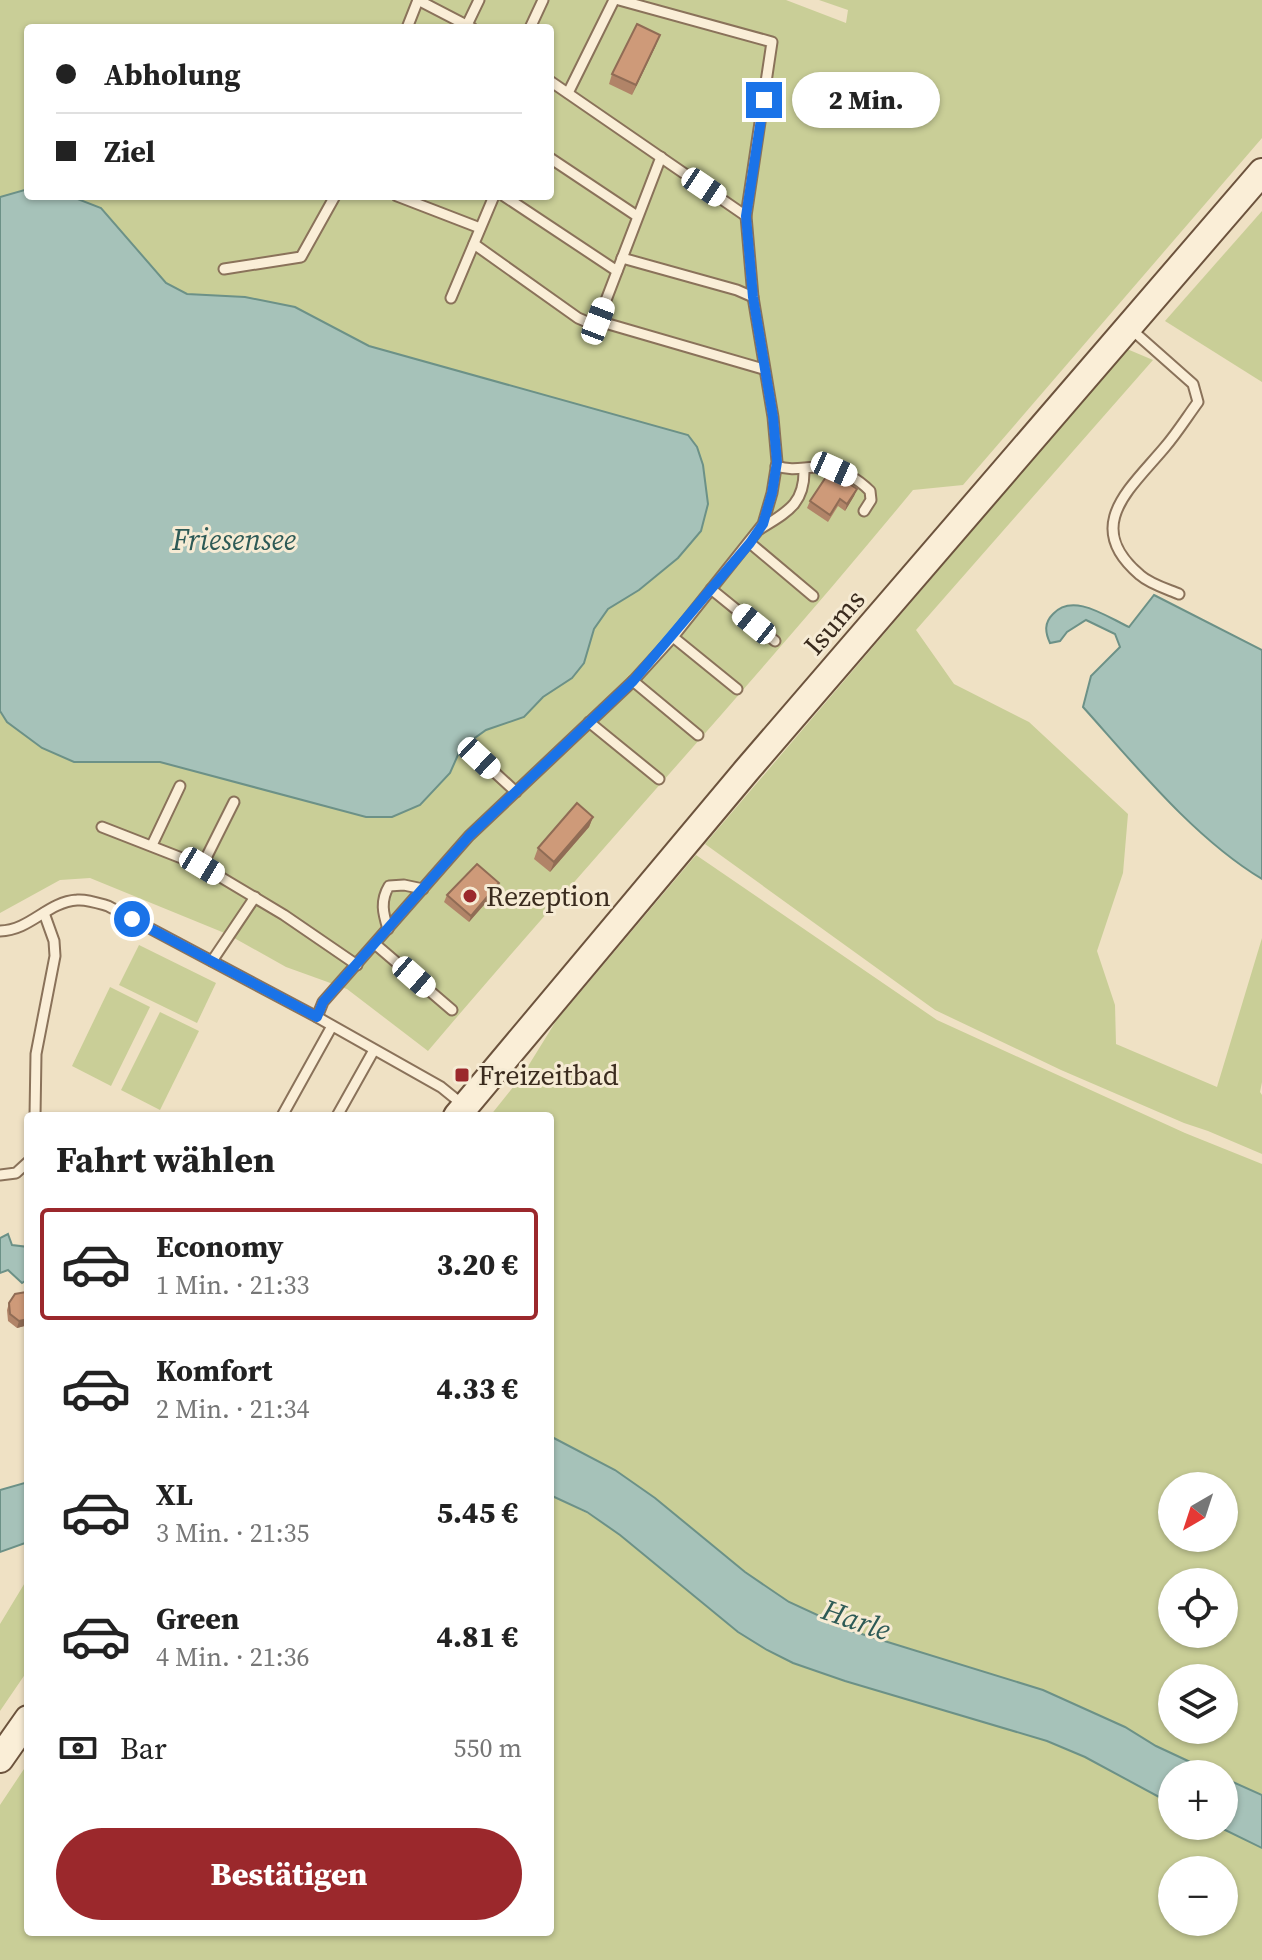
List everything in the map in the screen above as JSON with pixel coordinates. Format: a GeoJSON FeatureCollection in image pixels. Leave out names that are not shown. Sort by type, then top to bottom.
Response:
{"type":"FeatureCollection","features":[{"type":"Feature","properties":{"kind":"main road","name":"Isums"},"geometry":{"type":"LineString","coordinates":[[461,1111],[701,824],[1262,172]]}},
{"type":"Feature","properties":{"kind":"main road"},"geometry":{"type":"LineString","coordinates":[[0,1759],[24,1725]]}},
{"type":"Feature","properties":{"kind":"lane"},"geometry":{"type":"LineString","coordinates":[[409,24],[418,0],[466,24]]}},
{"type":"Feature","properties":{"kind":"lane"},"geometry":{"type":"LineString","coordinates":[[471,24],[479,0]]}},
{"type":"Feature","properties":{"kind":"lane"},"geometry":{"type":"LineString","coordinates":[[532,24],[543,0]]}},
{"type":"Feature","properties":{"kind":"lane"},"geometry":{"type":"LineString","coordinates":[[317,1017],[323,1002],[469,836],[633,681],[673,637],[760,529],[772,493],[776,466],[773,417],[753,297],[746,216],[772,42],[616,0],[568,93]]}},
{"type":"Feature","properties":{"kind":"lane"},"geometry":{"type":"LineString","coordinates":[[554,84],[746,216]]}},
{"type":"Feature","properties":{"kind":"lane"},"geometry":{"type":"LineString","coordinates":[[474,244],[578,318],[592,324],[598,321],[661,157]]}},
{"type":"Feature","properties":{"kind":"lane"},"geometry":{"type":"LineString","coordinates":[[554,161],[637,216]]}},
{"type":"Feature","properties":{"kind":"lane"},"geometry":{"type":"LineString","coordinates":[[224,269],[301,257],[333,200]]}},
{"type":"Feature","properties":{"kind":"lane"},"geometry":{"type":"LineString","coordinates":[[407,200],[480,228]]}},
{"type":"Feature","properties":{"kind":"lane"},"geometry":{"type":"LineString","coordinates":[[451,298],[492,200]]}},
{"type":"Feature","properties":{"kind":"lane"},"geometry":{"type":"LineString","coordinates":[[510,200],[617,271]]}},
{"type":"Feature","properties":{"kind":"lane"},"geometry":{"type":"LineString","coordinates":[[622,258],[753,297]]}},
{"type":"Feature","properties":{"kind":"lane"},"geometry":{"type":"LineString","coordinates":[[598,321],[763,369]]}},
{"type":"Feature","properties":{"kind":"lane"},"geometry":{"type":"LineString","coordinates":[[1129,328],[1168,359],[1193,384],[1197,393],[1198,402],[1167,445],[1134,482],[1114,513],[1114,544],[1141,576],[1179,594]]}},
{"type":"Feature","properties":{"kind":"lane"},"geometry":{"type":"LineString","coordinates":[[776,466],[795,471],[823,467],[834,469],[870,491],[871,500],[864,511]]}},
{"type":"Feature","properties":{"kind":"lane"},"geometry":{"type":"LineString","coordinates":[[760,529],[797,502],[803,491],[804,469]]}},
{"type":"Feature","properties":{"kind":"lane"},"geometry":{"type":"LineString","coordinates":[[750,543],[813,596]]}},
{"type":"Feature","properties":{"kind":"lane"},"geometry":{"type":"LineString","coordinates":[[711,589],[775,641]]}},
{"type":"Feature","properties":{"kind":"lane"},"geometry":{"type":"LineString","coordinates":[[673,637],[737,689]]}},
{"type":"Feature","properties":{"kind":"lane"},"geometry":{"type":"LineString","coordinates":[[633,681],[698,735]]}},
{"type":"Feature","properties":{"kind":"lane"},"geometry":{"type":"LineString","coordinates":[[589,722],[659,779]]}},
{"type":"Feature","properties":{"kind":"lane"},"geometry":{"type":"LineString","coordinates":[[479,758],[516,792]]}},
{"type":"Feature","properties":{"kind":"lane"},"geometry":{"type":"LineString","coordinates":[[152,845],[180,786]]}},
{"type":"Feature","properties":{"kind":"lane"},"geometry":{"type":"LineString","coordinates":[[202,866],[234,802]]}},
{"type":"Feature","properties":{"kind":"lane"},"geometry":{"type":"LineString","coordinates":[[102,827],[202,866],[255,897],[357,965]]}},
{"type":"Feature","properties":{"kind":"lane"},"geometry":{"type":"LineString","coordinates":[[388,929],[383,897],[389,886],[423,889]]}},
{"type":"Feature","properties":{"kind":"lane"},"geometry":{"type":"LineString","coordinates":[[212,961],[255,897]]}},
{"type":"Feature","properties":{"kind":"lane"},"geometry":{"type":"LineString","coordinates":[[0,931],[12,931],[61,904],[78,900],[108,906],[441,1087],[461,1111]]}},
{"type":"Feature","properties":{"kind":"lane"},"geometry":{"type":"LineString","coordinates":[[35,1112],[36,1054],[55,956],[54,941],[44,913]]}},
{"type":"Feature","properties":{"kind":"lane"},"geometry":{"type":"LineString","coordinates":[[375,944],[452,1010]]}},
{"type":"Feature","properties":{"kind":"lane"},"geometry":{"type":"LineString","coordinates":[[284,1112],[332,1026]]}},
{"type":"Feature","properties":{"kind":"lane"},"geometry":{"type":"LineString","coordinates":[[339,1112],[374,1050]]}},
{"type":"Feature","properties":{"kind":"lane"},"geometry":{"type":"LineString","coordinates":[[0,1175],[16,1173],[24,1166]]}},
{"type":"Feature","properties":{"kind":"green space"},"geometry":{"type":"Polygon","coordinates":[[[0,0],[786,0],[846,23],[848,10],[819,0],[1262,0],[1262,138],[963,485],[913,490],[428,1051],[347,989],[286,967],[227,934],[90,878],[60,880],[0,913],[0,0]]]}},
{"type":"Feature","properties":{"kind":"green space"},"geometry":{"type":"Polygon","coordinates":[[[1262,211],[1262,382],[1165,321],[1262,211]]]}},
{"type":"Feature","properties":{"kind":"green space"},"geometry":{"type":"Polygon","coordinates":[[[1127,349],[1153,360],[916,630],[954,684],[1029,722],[1128,814],[1123,873],[1097,951],[1115,1005],[1116,1044],[1217,1087],[1262,938],[1262,1154],[1061,1070],[935,1010],[705,844],[1127,349]]]}},
{"type":"Feature","properties":{"kind":"green space"},"geometry":{"type":"Polygon","coordinates":[[[696,855],[937,1020],[1185,1133],[1262,1164],[1262,1795],[1238,1784],[1238,1760],[1186,1760],[1125,1727],[1043,1690],[852,1631],[789,1602],[745,1572],[655,1498],[615,1470],[554,1438],[554,1112],[493,1112],[522,1076],[556,1021],[696,855]]]}},
{"type":"Feature","properties":{"kind":"green space"},"geometry":{"type":"Polygon","coordinates":[[[139,945],[216,983],[197,1023],[119,985],[139,945]]]}},
{"type":"Feature","properties":{"kind":"green space"},"geometry":{"type":"Polygon","coordinates":[[[110,987],[150,1007],[111,1086],[72,1066],[110,987]]]}},
{"type":"Feature","properties":{"kind":"green space"},"geometry":{"type":"Polygon","coordinates":[[[160,1012],[199,1031],[160,1110],[121,1090],[160,1012]]]}},
{"type":"Feature","properties":{"kind":"green space"},"geometry":{"type":"Polygon","coordinates":[[[554,1497],[587,1513],[620,1535],[738,1632],[793,1663],[1047,1741],[1085,1757],[1158,1796],[1158,1840],[1238,1840],[1238,1836],[1262,1848],[1262,1960],[0,1960],[0,1805],[24,1769],[24,1936],[554,1936],[554,1497]]]}},
{"type":"Feature","properties":{"kind":"green space"},"geometry":{"type":"Polygon","coordinates":[[[24,1584],[24,1676],[0,1711],[0,1624],[24,1584]]]}},
{"type":"Feature","properties":{"kind":"water","name":"Friesensee"},"geometry":{"type":"Polygon","coordinates":[[[24,190],[24,200],[80,200],[101,208],[166,283],[187,294],[245,297],[295,307],[369,346],[688,435],[697,447],[703,465],[708,504],[701,531],[678,558],[639,590],[608,609],[594,629],[584,663],[572,678],[543,697],[524,717],[486,730],[461,748],[450,773],[420,805],[392,817],[366,817],[160,762],[74,762],[42,748],[7,722],[0,711],[0,197],[24,190]]]}},
{"type":"Feature","properties":{"kind":"water"},"geometry":{"type":"Polygon","coordinates":[[[1154,595],[1262,650],[1262,879],[1189,822],[1083,707],[1091,676],[1120,647],[1115,634],[1086,620],[1067,632],[1060,641],[1050,643],[1048,639],[1048,621],[1061,608],[1070,605],[1090,608],[1129,627],[1154,595]]]}},
{"type":"Feature","properties":{"kind":"water"},"geometry":{"type":"Polygon","coordinates":[[[8,1234],[12,1245],[24,1246],[22,1283],[8,1270],[0,1273],[0,1238],[8,1234]]]}},
{"type":"Feature","properties":{"kind":"water"},"geometry":{"type":"Polygon","coordinates":[[[554,1438],[615,1470],[655,1498],[745,1572],[789,1602],[852,1631],[1043,1690],[1125,1727],[1186,1760],[1158,1760],[1158,1796],[1085,1757],[1047,1741],[793,1663],[738,1632],[620,1535],[587,1512],[554,1497],[554,1438]]]}},
{"type":"Feature","properties":{"kind":"water"},"geometry":{"type":"Polygon","coordinates":[[[24,1483],[24,1543],[0,1552],[0,1490],[24,1483]]]}},
{"type":"Feature","properties":{"kind":"water"},"geometry":{"type":"Polygon","coordinates":[[[1238,1784],[1262,1795],[1262,1848],[1238,1836],[1238,1784]]]}},
{"type":"Feature","properties":{"kind":"building"},"geometry":{"type":"Polygon","coordinates":[[[637,24],[660,35],[636,85],[612,74],[637,24]]]}},
{"type":"Feature","properties":{"kind":"building"},"geometry":{"type":"Polygon","coordinates":[[[830,471],[857,489],[847,504],[840,499],[830,515],[810,501],[830,471]]]}},
{"type":"Feature","properties":{"kind":"building"},"geometry":{"type":"Polygon","coordinates":[[[577,803],[593,817],[554,862],[538,848],[577,803]]]}},
{"type":"Feature","properties":{"kind":"building","name":"Rezeption"},"geometry":{"type":"Polygon","coordinates":[[[477,864],[499,883],[471,916],[447,895],[477,864]]]}},
{"type":"Feature","properties":{"kind":"building"},"geometry":{"type":"Polygon","coordinates":[[[24,1292],[24,1320],[19,1321],[10,1314],[9,1303],[15,1294],[24,1292]]]}},
{"type":"Feature","properties":{"kind":"place","name":"Rezeption"},"geometry":{"type":"Point","coordinates":[470,896]}},
{"type":"Feature","properties":{"kind":"place","name":"Freizeitbad"},"geometry":{"type":"Point","coordinates":[462,1075]}},
{"type":"Feature","properties":{"kind":"route"},"geometry":{"type":"LineString","coordinates":[[132,919],[317,1017],[323,1002],[469,836],[633,681],[750,543],[763,524],[777,462],[773,417],[753,297],[746,216],[764,100]]}},
{"type":"Feature","properties":{"kind":"water label","name":"Harle"},"geometry":{"type":"Point","coordinates":[856,1620]}}]}
